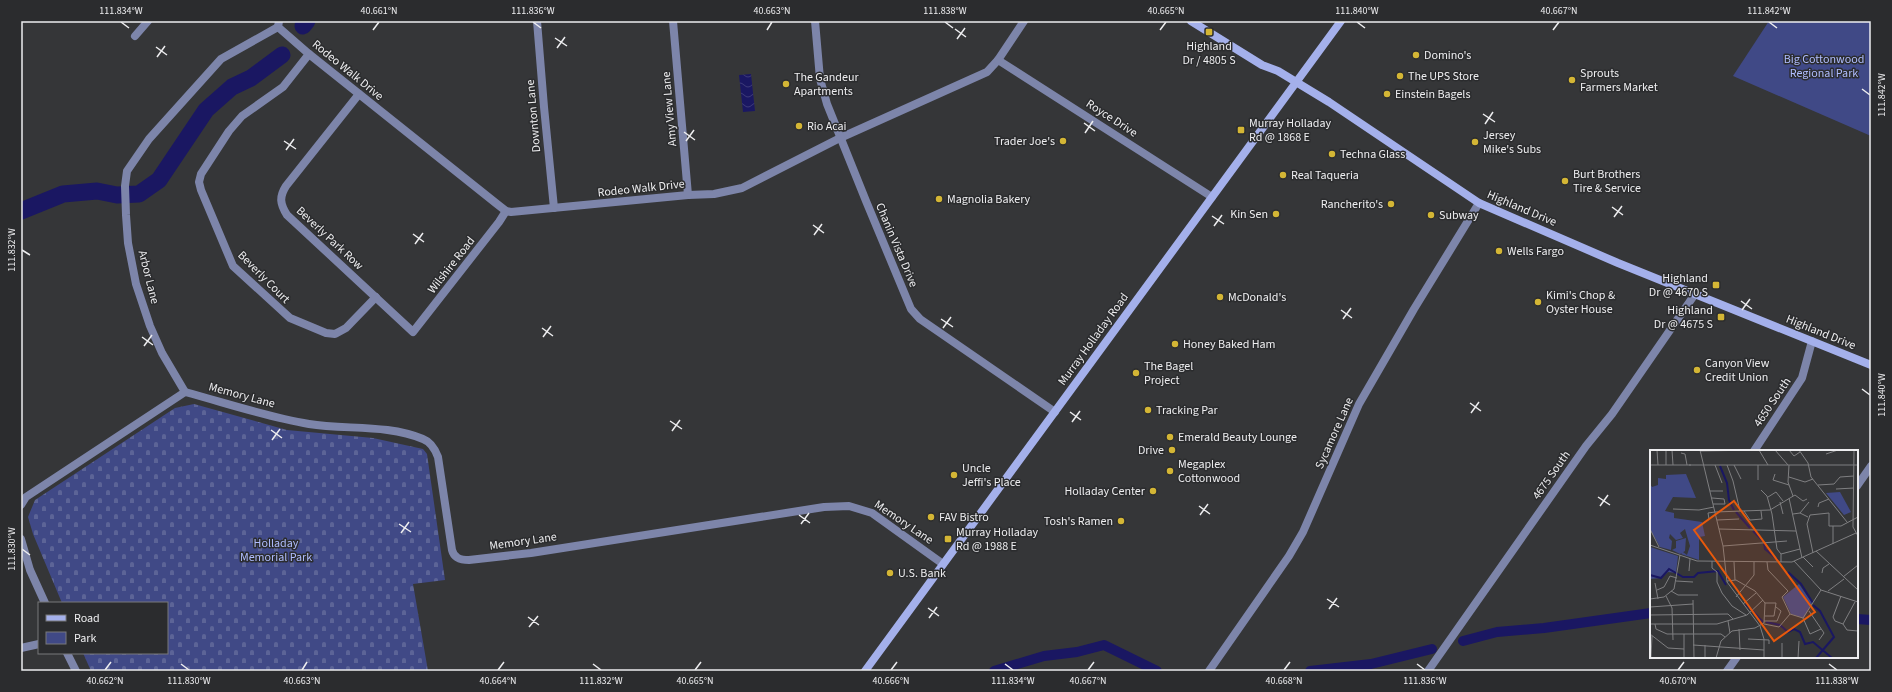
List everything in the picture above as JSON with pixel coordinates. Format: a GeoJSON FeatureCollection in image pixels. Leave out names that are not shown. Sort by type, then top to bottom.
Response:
{"type":"FeatureCollection","features":[{"type":"Feature","properties":{"kind":"main road","name":"Highland Drive"},"geometry":{"type":"LineString","coordinates":[[1191,21],[1262,65],[1278,71],[1353,118],[1479,203],[1695,294],[1871,365]]}},
{"type":"Feature","properties":{"kind":"main road","name":"Murray Holladay Road"},"geometry":{"type":"LineString","coordinates":[[865,671],[1341,21]]}},
{"type":"Feature","properties":{"kind":"street"},"geometry":{"type":"LineString","coordinates":[[135,36],[148,21]]}},
{"type":"Feature","properties":{"kind":"street","name":"Downton Lane"},"geometry":{"type":"LineString","coordinates":[[537,21],[554,208]]}},
{"type":"Feature","properties":{"kind":"street","name":"Amy View Lane"},"geometry":{"type":"LineString","coordinates":[[673,21],[688,195]]}},
{"type":"Feature","properties":{"kind":"street","name":"Chanin Vista Drive"},"geometry":{"type":"LineString","coordinates":[[815,21],[820,79],[827,104],[911,309],[920,319],[1055,412]]}},
{"type":"Feature","properties":{"kind":"street","name":"Rodeo Walk Drive"},"geometry":{"type":"LineString","coordinates":[[278,24],[309,54],[506,211],[516,212],[688,195],[714,194],[742,188],[840,138],[988,72],[998,60],[1024,21]]}},
{"type":"Feature","properties":{"kind":"street","name":"Arbor Lane"},"geometry":{"type":"LineString","coordinates":[[185,392],[162,353],[150,326],[131,261],[125,206],[127,171],[136,155],[173,110],[221,59],[278,24]]}},
{"type":"Feature","properties":{"kind":"street","name":"Beverly Court"},"geometry":{"type":"LineString","coordinates":[[309,54],[282,87],[248,111],[237,121],[204,170],[199,182],[201,190],[233,266],[287,316],[326,333],[335,334],[346,328],[376,297]]}},
{"type":"Feature","properties":{"kind":"street","name":"Royce Drive"},"geometry":{"type":"LineString","coordinates":[[998,60],[1212,197]]}},
{"type":"Feature","properties":{"kind":"street","name":"Beverly Park Row"},"geometry":{"type":"LineString","coordinates":[[359,94],[286,186],[280,202],[287,215],[413,332]]}},
{"type":"Feature","properties":{"kind":"street","name":"Sycamore Lane"},"geometry":{"type":"LineString","coordinates":[[1209,671],[1289,556],[1303,532],[1359,404],[1429,284],[1479,203]]}},
{"type":"Feature","properties":{"kind":"street","name":"Wilshire Road"},"geometry":{"type":"LineString","coordinates":[[413,332],[506,211]]}},
{"type":"Feature","properties":{"kind":"street","name":"4675 South"},"geometry":{"type":"LineString","coordinates":[[1428,671],[1586,446],[1612,414],[1695,294]]}},
{"type":"Feature","properties":{"kind":"street","name":"4650 South"},"geometry":{"type":"LineString","coordinates":[[1755,450],[1802,378],[1812,341]]}},
{"type":"Feature","properties":{"kind":"street"},"geometry":{"type":"LineString","coordinates":[[21,505],[26,497],[185,392]]}},
{"type":"Feature","properties":{"kind":"street","name":"Memory Lane"},"geometry":{"type":"LineString","coordinates":[[185,392],[308,424],[381,429],[427,440],[434,447],[438,457],[452,550],[458,559],[469,560],[524,554],[824,507],[842,506],[856,508],[872,513],[943,564]]}},
{"type":"Feature","properties":{"kind":"street"},"geometry":{"type":"LineString","coordinates":[[1858,485],[1871,466]]}},
{"type":"Feature","properties":{"kind":"street"},"geometry":{"type":"LineString","coordinates":[[21,539],[30,570],[45,602]]}},
{"type":"Feature","properties":{"kind":"street"},"geometry":{"type":"LineString","coordinates":[[21,648],[38,644]]}},
{"type":"Feature","properties":{"kind":"street"},"geometry":{"type":"LineString","coordinates":[[68,654],[76,671]]}},
{"type":"Feature","properties":{"kind":"street"},"geometry":{"type":"LineString","coordinates":[[1732,670],[1737,658]]}},
{"type":"Feature","properties":{"kind":"green space","name":"Big Cottonwood Regional Park"},"geometry":{"type":"Polygon","coordinates":[[[1769,21],[1871,21],[1871,136],[1733,76],[1769,21]]]}},
{"type":"Feature","properties":{"kind":"green space","name":"Holladay Memorial Park"},"geometry":{"type":"Polygon","coordinates":[[[194,404],[287,430],[373,438],[423,449],[427,454],[445,580],[413,584],[428,671],[91,671],[83,654],[168,654],[168,602],[62,602],[33,534],[28,517],[35,500],[175,408],[194,404]]]}},
{"type":"Feature","properties":{"kind":"water"},"geometry":{"type":"Polygon","coordinates":[[[751,74],[755,111],[743,112],[739,75],[751,74]]]}},
{"type":"Feature","properties":{"kind":"waterway"},"geometry":{"type":"LineString","coordinates":[[303,26],[307,21]]}},
{"type":"Feature","properties":{"kind":"waterway"},"geometry":{"type":"LineString","coordinates":[[21,211],[63,194],[97,191],[117,195],[139,194],[159,180],[206,110],[232,87],[251,78],[282,55]]}},
{"type":"Feature","properties":{"kind":"waterway"},"geometry":{"type":"LineString","coordinates":[[1463,641],[1497,632],[1544,628],[1650,613]]}},
{"type":"Feature","properties":{"kind":"waterway"},"geometry":{"type":"LineString","coordinates":[[1858,619],[1871,620]]}},
{"type":"Feature","properties":{"kind":"waterway"},"geometry":{"type":"LineString","coordinates":[[994,671],[1044,656],[1077,652],[1104,645],[1157,671]]}},
{"type":"Feature","properties":{"kind":"waterway"},"geometry":{"type":"LineString","coordinates":[[1310,671],[1371,664],[1432,649]]}},
{"type":"Feature","properties":{"kind":"place","name":"Highland Dr / 4805 S"},"geometry":{"type":"Point","coordinates":[1209,32]}},
{"type":"Feature","properties":{"kind":"place","name":"Domino's"},"geometry":{"type":"Point","coordinates":[1416,55]}},
{"type":"Feature","properties":{"kind":"place","name":"The UPS Store"},"geometry":{"type":"Point","coordinates":[1400,76]}},
{"type":"Feature","properties":{"kind":"place","name":"Sprouts Farmers Market"},"geometry":{"type":"Point","coordinates":[1572,80]}},
{"type":"Feature","properties":{"kind":"place","name":"The Gandeur Apartments"},"geometry":{"type":"Point","coordinates":[786,84]}},
{"type":"Feature","properties":{"kind":"place","name":"Einstein Bagels"},"geometry":{"type":"Point","coordinates":[1387,94]}},
{"type":"Feature","properties":{"kind":"place","name":"Rio Acai"},"geometry":{"type":"Point","coordinates":[799,126]}},
{"type":"Feature","properties":{"kind":"place","name":"Murray Holladay Rd @ 1868 E"},"geometry":{"type":"Point","coordinates":[1241,130]}},
{"type":"Feature","properties":{"kind":"place","name":"Trader Joe's"},"geometry":{"type":"Point","coordinates":[1063,141]}},
{"type":"Feature","properties":{"kind":"place","name":"Jersey Mike's Subs"},"geometry":{"type":"Point","coordinates":[1475,142]}},
{"type":"Feature","properties":{"kind":"place","name":"Techna Glass"},"geometry":{"type":"Point","coordinates":[1332,154]}},
{"type":"Feature","properties":{"kind":"place","name":"Real Taqueria"},"geometry":{"type":"Point","coordinates":[1283,175]}},
{"type":"Feature","properties":{"kind":"place","name":"Burt Brothers Tire & Service"},"geometry":{"type":"Point","coordinates":[1565,181]}},
{"type":"Feature","properties":{"kind":"place","name":"Magnolia Bakery"},"geometry":{"type":"Point","coordinates":[939,199]}},
{"type":"Feature","properties":{"kind":"place","name":"Rancherito's"},"geometry":{"type":"Point","coordinates":[1391,204]}},
{"type":"Feature","properties":{"kind":"place","name":"Kin Sen"},"geometry":{"type":"Point","coordinates":[1276,214]}},
{"type":"Feature","properties":{"kind":"place","name":"Subway"},"geometry":{"type":"Point","coordinates":[1431,215]}},
{"type":"Feature","properties":{"kind":"place","name":"Wells Fargo"},"geometry":{"type":"Point","coordinates":[1499,251]}},
{"type":"Feature","properties":{"kind":"place","name":"Highland Dr @ 4670 S"},"geometry":{"type":"Point","coordinates":[1716,285]}},
{"type":"Feature","properties":{"kind":"place","name":"McDonald's"},"geometry":{"type":"Point","coordinates":[1220,297]}},
{"type":"Feature","properties":{"kind":"place","name":"Kimi's Chop & Oyster House"},"geometry":{"type":"Point","coordinates":[1538,302]}},
{"type":"Feature","properties":{"kind":"place","name":"Highland Dr @ 4675 S"},"geometry":{"type":"Point","coordinates":[1721,317]}},
{"type":"Feature","properties":{"kind":"place","name":"Honey Baked Ham"},"geometry":{"type":"Point","coordinates":[1175,344]}},
{"type":"Feature","properties":{"kind":"place","name":"Canyon View Credit Union"},"geometry":{"type":"Point","coordinates":[1697,370]}},
{"type":"Feature","properties":{"kind":"place","name":"The Bagel Project"},"geometry":{"type":"Point","coordinates":[1136,373]}},
{"type":"Feature","properties":{"kind":"place","name":"Tracking Par"},"geometry":{"type":"Point","coordinates":[1148,410]}},
{"type":"Feature","properties":{"kind":"place","name":"Emerald Beauty Lounge"},"geometry":{"type":"Point","coordinates":[1170,437]}},
{"type":"Feature","properties":{"kind":"place","name":"Drive"},"geometry":{"type":"Point","coordinates":[1172,450]}},
{"type":"Feature","properties":{"kind":"place","name":"Megaplex Cottonwood"},"geometry":{"type":"Point","coordinates":[1170,471]}},
{"type":"Feature","properties":{"kind":"place","name":"Uncle Jeffi's Place"},"geometry":{"type":"Point","coordinates":[954,475]}},
{"type":"Feature","properties":{"kind":"place","name":"Holladay Center"},"geometry":{"type":"Point","coordinates":[1153,491]}},
{"type":"Feature","properties":{"kind":"place","name":"FAV Bistro"},"geometry":{"type":"Point","coordinates":[931,517]}},
{"type":"Feature","properties":{"kind":"place","name":"Tosh's Ramen"},"geometry":{"type":"Point","coordinates":[1121,521]}},
{"type":"Feature","properties":{"kind":"place","name":"Murray Holladay Rd @ 1988 E"},"geometry":{"type":"Point","coordinates":[948,539]}},
{"type":"Feature","properties":{"kind":"place","name":"U.S. Bank"},"geometry":{"type":"Point","coordinates":[890,573]}}]}
